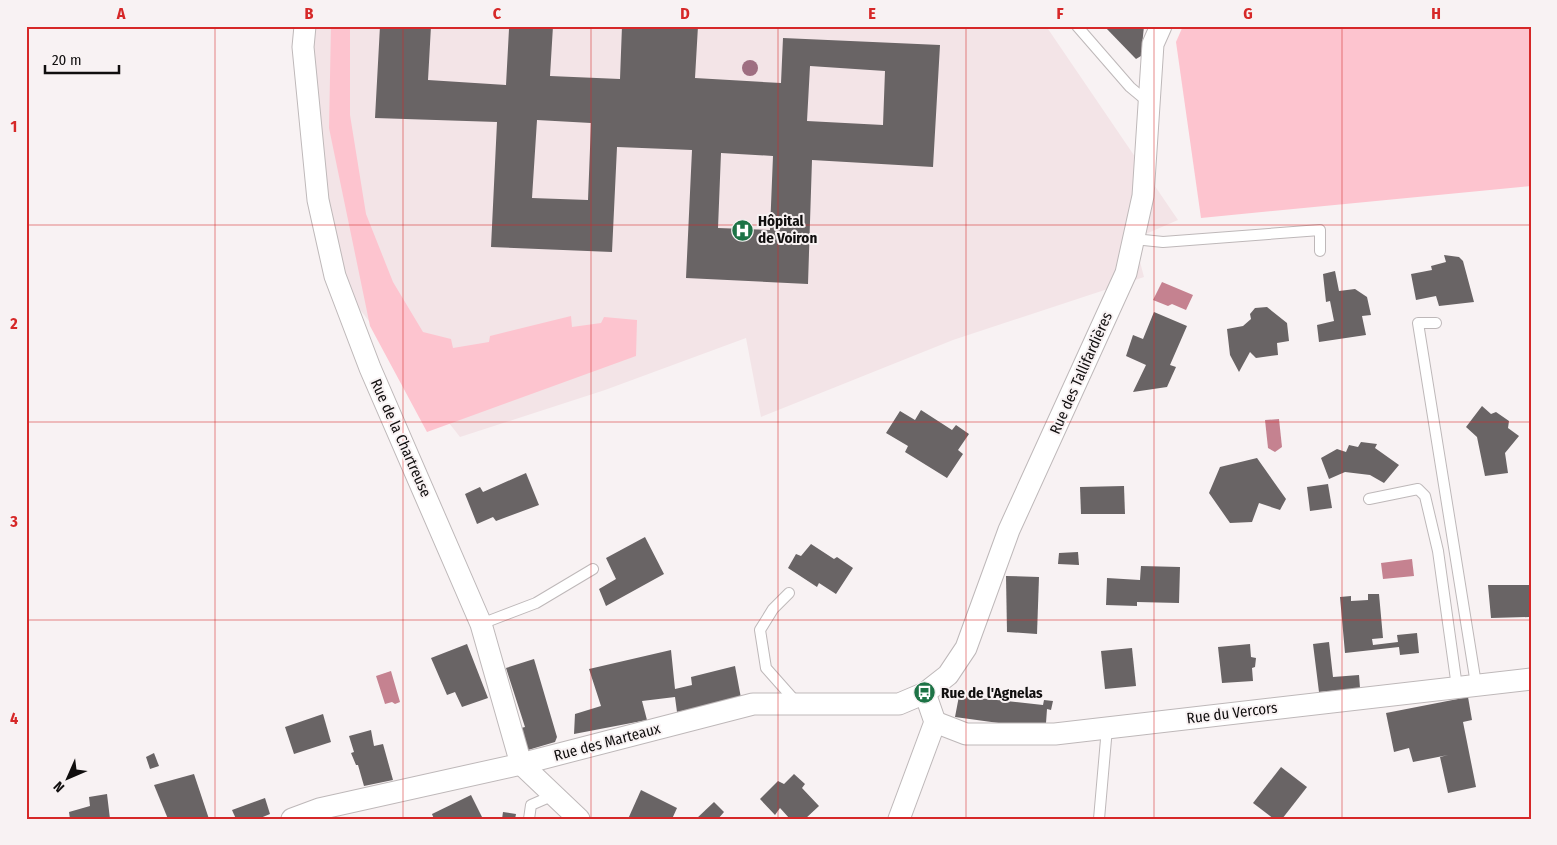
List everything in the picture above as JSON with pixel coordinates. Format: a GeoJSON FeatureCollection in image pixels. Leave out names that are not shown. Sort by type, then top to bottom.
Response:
{"type":"FeatureCollection","features":[{"type":"Feature","properties":{"kind":"street","name":"Rue de la Chartreuse"},"geometry":{"type":"LineString","coordinates":[[305,26],[303,47],[318,200],[335,276],[370,368],[481,624],[521,764]]}},
{"type":"Feature","properties":{"kind":"street","name":"Rue des Tallifardières"},"geometry":{"type":"LineString","coordinates":[[925,693],[948,675],[966,648],[1009,530],[1126,273],[1143,196],[1153,44],[1161,26]]}},
{"type":"Feature","properties":{"kind":"street","name":"Rue du Vercors"},"geometry":{"type":"LineString","coordinates":[[935,722],[966,734],[1055,734],[1531,679]]}},
{"type":"Feature","properties":{"kind":"street","name":"Rue des Marteaux"},"geometry":{"type":"LineString","coordinates":[[292,819],[319,809],[521,764],[753,704],[898,704],[925,693]]}},
{"type":"Feature","properties":{"kind":"street"},"geometry":{"type":"LineString","coordinates":[[899,819],[935,722],[925,693]]}},
{"type":"Feature","properties":{"kind":"street"},"geometry":{"type":"LineString","coordinates":[[521,764],[555,794],[579,819]]}},
{"type":"Feature","properties":{"kind":"lane"},"geometry":{"type":"LineString","coordinates":[[1077,26],[1130,87],[1149,103]]}},
{"type":"Feature","properties":{"kind":"lane"},"geometry":{"type":"LineString","coordinates":[[1134,239],[1163,242],[1320,230],[1320,250]]}},
{"type":"Feature","properties":{"kind":"lane"},"geometry":{"type":"LineString","coordinates":[[1436,323],[1418,324],[1466,686]]}},
{"type":"Feature","properties":{"kind":"lane"},"geometry":{"type":"LineString","coordinates":[[1369,499],[1418,489],[1425,496],[1466,686]]}},
{"type":"Feature","properties":{"kind":"lane"},"geometry":{"type":"LineString","coordinates":[[481,624],[536,603],[593,569]]}},
{"type":"Feature","properties":{"kind":"lane"},"geometry":{"type":"LineString","coordinates":[[789,593],[773,609],[760,630],[766,668],[798,704]]}},
{"type":"Feature","properties":{"kind":"lane"},"geometry":{"type":"LineString","coordinates":[[1099,819],[1107,728]]}},
{"type":"Feature","properties":{"kind":"lane"},"geometry":{"type":"LineString","coordinates":[[529,819],[531,805],[555,794]]}},
{"type":"Feature","properties":{"kind":"shaded area","name":"Hôpital de Voiron"},"geometry":{"type":"Polygon","coordinates":[[[314,26],[1046,26],[1178,220],[1134,239],[1144,277],[953,340],[761,417],[746,338],[605,390],[460,437],[347,293],[313,124],[314,26]]]}},
{"type":"Feature","properties":{"kind":"shaded area"},"geometry":{"type":"Polygon","coordinates":[[[331,26],[350,26],[350,115],[366,214],[393,282],[423,332],[451,339],[453,348],[489,342],[490,336],[571,316],[572,327],[601,323],[604,317],[637,320],[636,356],[427,432],[370,326],[329,128],[331,26]]]}},
{"type":"Feature","properties":{"kind":"shaded area"},"geometry":{"type":"Polygon","coordinates":[[[1183,26],[1531,26],[1531,186],[1201,218],[1176,42],[1183,26]]]}},
{"type":"Feature","properties":{"kind":"shaded area"},"geometry":{"type":"Polygon","coordinates":[[[1162,282],[1193,295],[1186,310],[1172,304],[1168,306],[1153,300],[1162,282]]]}},
{"type":"Feature","properties":{"kind":"shaded area"},"geometry":{"type":"Polygon","coordinates":[[[1279,419],[1282,447],[1275,452],[1268,448],[1265,420],[1279,419]]]}},
{"type":"Feature","properties":{"kind":"shaded area"},"geometry":{"type":"Polygon","coordinates":[[[1412,559],[1414,576],[1383,579],[1381,563],[1412,559]]]}},
{"type":"Feature","properties":{"kind":"shaded area"},"geometry":{"type":"Polygon","coordinates":[[[391,671],[400,702],[385,704],[376,676],[391,671]]]}},
{"type":"Feature","properties":{"kind":"building"},"geometry":{"type":"Polygon","coordinates":[[[380,26],[431,26],[428,80],[506,85],[509,29],[478,26],[553,26],[550,76],[620,79],[622,26],[698,26],[695,78],[781,83],[783,38],[940,45],[933,167],[812,160],[808,284],[686,278],[692,150],[617,147],[612,252],[491,247],[497,122],[375,118],[380,26]],[[810,66],[807,121],[883,125],[885,71],[810,66]],[[537,120],[532,198],[588,200],[591,123],[537,120]],[[721,153],[718,228],[770,230],[773,156],[721,153]]]}},
{"type":"Feature","properties":{"kind":"building"},"geometry":{"type":"Polygon","coordinates":[[[1104,26],[1144,26],[1141,56],[1136,59],[1104,26]]]}},
{"type":"Feature","properties":{"kind":"building"},"geometry":{"type":"Polygon","coordinates":[[[1444,255],[1459,257],[1463,261],[1474,302],[1439,306],[1436,296],[1416,300],[1411,274],[1432,270],[1431,266],[1446,262],[1444,255]]]}},
{"type":"Feature","properties":{"kind":"building"},"geometry":{"type":"Polygon","coordinates":[[[1335,271],[1339,291],[1355,289],[1367,297],[1371,315],[1362,316],[1366,335],[1319,342],[1317,325],[1334,321],[1330,301],[1326,302],[1323,274],[1335,271]]]}},
{"type":"Feature","properties":{"kind":"building"},"geometry":{"type":"Polygon","coordinates":[[[1267,307],[1287,323],[1289,341],[1277,343],[1278,355],[1256,358],[1250,352],[1239,372],[1230,355],[1227,329],[1243,326],[1251,319],[1250,314],[1255,308],[1267,307]]]}},
{"type":"Feature","properties":{"kind":"building"},"geometry":{"type":"Polygon","coordinates":[[[1154,312],[1187,326],[1170,365],[1176,367],[1167,387],[1133,392],[1146,365],[1126,356],[1133,335],[1143,339],[1154,312]]]}},
{"type":"Feature","properties":{"kind":"building"},"geometry":{"type":"Polygon","coordinates":[[[1482,406],[1491,414],[1496,412],[1509,421],[1508,428],[1519,436],[1505,453],[1508,473],[1485,476],[1477,437],[1466,427],[1482,406]]]}},
{"type":"Feature","properties":{"kind":"building"},"geometry":{"type":"Polygon","coordinates":[[[921,410],[952,430],[956,425],[969,434],[958,450],[963,454],[947,478],[905,452],[908,446],[886,433],[900,411],[915,420],[921,410]]]}},
{"type":"Feature","properties":{"kind":"building"},"geometry":{"type":"Polygon","coordinates":[[[1361,442],[1377,444],[1375,448],[1399,465],[1384,483],[1370,475],[1345,472],[1329,479],[1321,458],[1337,449],[1346,452],[1349,445],[1358,447],[1361,442]]]}},
{"type":"Feature","properties":{"kind":"building"},"geometry":{"type":"Polygon","coordinates":[[[1257,458],[1286,499],[1280,510],[1259,503],[1252,522],[1230,523],[1209,493],[1220,467],[1257,458]]]}},
{"type":"Feature","properties":{"kind":"building"},"geometry":{"type":"Polygon","coordinates":[[[526,473],[539,505],[496,521],[493,517],[477,524],[465,494],[480,487],[483,492],[526,473]]]}},
{"type":"Feature","properties":{"kind":"building"},"geometry":{"type":"Polygon","coordinates":[[[1328,484],[1332,508],[1310,511],[1307,487],[1328,484]]]}},
{"type":"Feature","properties":{"kind":"building"},"geometry":{"type":"Polygon","coordinates":[[[1124,486],[1125,514],[1081,514],[1080,487],[1124,486]]]}},
{"type":"Feature","properties":{"kind":"building"},"geometry":{"type":"Polygon","coordinates":[[[645,537],[664,574],[606,606],[599,589],[616,579],[606,558],[645,537]]]}},
{"type":"Feature","properties":{"kind":"building"},"geometry":{"type":"Polygon","coordinates":[[[811,544],[834,559],[837,557],[853,568],[836,594],[819,583],[817,587],[788,568],[796,554],[801,556],[811,544]]]}},
{"type":"Feature","properties":{"kind":"building"},"geometry":{"type":"Polygon","coordinates":[[[1078,552],[1079,565],[1058,564],[1059,553],[1078,552]]]}},
{"type":"Feature","properties":{"kind":"building"},"geometry":{"type":"Polygon","coordinates":[[[1141,566],[1180,567],[1179,603],[1137,602],[1137,606],[1106,605],[1107,578],[1140,580],[1141,566]]]}},
{"type":"Feature","properties":{"kind":"building"},"geometry":{"type":"Polygon","coordinates":[[[1006,576],[1039,577],[1037,634],[1007,632],[1006,576]]]}},
{"type":"Feature","properties":{"kind":"building"},"geometry":{"type":"Polygon","coordinates":[[[1488,585],[1529,585],[1529,617],[1491,618],[1488,585]]]}},
{"type":"Feature","properties":{"kind":"building"},"geometry":{"type":"Polygon","coordinates":[[[1368,594],[1379,594],[1383,638],[1372,639],[1373,645],[1398,642],[1397,635],[1417,633],[1419,653],[1400,655],[1399,647],[1345,653],[1340,597],[1351,596],[1351,601],[1368,600],[1368,594]]]}},
{"type":"Feature","properties":{"kind":"building"},"geometry":{"type":"Polygon","coordinates":[[[1329,642],[1333,677],[1359,675],[1360,688],[1319,692],[1313,644],[1329,642]]]}},
{"type":"Feature","properties":{"kind":"building"},"geometry":{"type":"Polygon","coordinates":[[[467,644],[488,698],[462,707],[455,692],[447,695],[431,658],[467,644]]]}},
{"type":"Feature","properties":{"kind":"building"},"geometry":{"type":"Polygon","coordinates":[[[1250,644],[1251,657],[1256,658],[1255,667],[1252,668],[1253,681],[1222,683],[1218,647],[1250,644]]]}},
{"type":"Feature","properties":{"kind":"building"},"geometry":{"type":"Polygon","coordinates":[[[1132,648],[1136,686],[1105,689],[1101,651],[1132,648]]]}},
{"type":"Feature","properties":{"kind":"building"},"geometry":{"type":"Polygon","coordinates":[[[671,650],[675,689],[692,685],[691,677],[735,666],[741,698],[677,712],[675,697],[642,701],[647,720],[574,734],[575,714],[601,706],[589,669],[671,650]]]}},
{"type":"Feature","properties":{"kind":"building"},"geometry":{"type":"Polygon","coordinates":[[[534,659],[557,737],[555,742],[528,750],[517,729],[525,727],[506,668],[534,659]]]}},
{"type":"Feature","properties":{"kind":"building"},"geometry":{"type":"Polygon","coordinates":[[[959,696],[1043,705],[1044,700],[1053,701],[1051,710],[1047,709],[1046,723],[1006,724],[955,717],[959,696]]]}},
{"type":"Feature","properties":{"kind":"building"},"geometry":{"type":"Polygon","coordinates":[[[1468,697],[1472,720],[1463,722],[1476,787],[1448,793],[1440,757],[1448,755],[1413,762],[1409,748],[1394,752],[1386,713],[1468,697]]]}},
{"type":"Feature","properties":{"kind":"building"},"geometry":{"type":"Polygon","coordinates":[[[323,714],[331,742],[294,754],[285,727],[323,714]]]}},
{"type":"Feature","properties":{"kind":"building"},"geometry":{"type":"Polygon","coordinates":[[[371,730],[374,746],[383,744],[393,780],[364,786],[358,765],[356,765],[351,753],[354,752],[349,736],[371,730]]]}},
{"type":"Feature","properties":{"kind":"building"},"geometry":{"type":"Polygon","coordinates":[[[154,753],[159,766],[150,769],[146,757],[154,753]]]}},
{"type":"Feature","properties":{"kind":"building"},"geometry":{"type":"Polygon","coordinates":[[[1281,767],[1307,787],[1282,819],[1274,819],[1253,803],[1281,767]]]}},
{"type":"Feature","properties":{"kind":"building"},"geometry":{"type":"Polygon","coordinates":[[[194,774],[209,819],[168,819],[154,785],[194,774]]]}},
{"type":"Feature","properties":{"kind":"building"},"geometry":{"type":"Polygon","coordinates":[[[794,774],[805,784],[802,788],[819,806],[805,819],[790,819],[780,808],[775,815],[760,799],[778,781],[784,784],[794,774]]]}},
{"type":"Feature","properties":{"kind":"building"},"geometry":{"type":"Polygon","coordinates":[[[641,790],[677,808],[672,819],[628,819],[641,790]]]}},
{"type":"Feature","properties":{"kind":"building"},"geometry":{"type":"Polygon","coordinates":[[[107,794],[110,819],[70,819],[69,812],[90,806],[89,797],[107,794]]]}},
{"type":"Feature","properties":{"kind":"building"},"geometry":{"type":"Polygon","coordinates":[[[471,795],[483,819],[434,819],[432,814],[471,795]]]}},
{"type":"Feature","properties":{"kind":"building"},"geometry":{"type":"Polygon","coordinates":[[[265,798],[270,814],[258,819],[236,819],[232,810],[265,798]]]}},
{"type":"Feature","properties":{"kind":"building"},"geometry":{"type":"Polygon","coordinates":[[[714,802],[724,812],[718,819],[696,819],[714,802]]]}},
{"type":"Feature","properties":{"kind":"building"},"geometry":{"type":"Polygon","coordinates":[[[503,812],[516,814],[515,819],[502,819],[503,812]]]}},
{"type":"Feature","properties":{"kind":"place","name":"Hôpital de Voiron"},"geometry":{"type":"Point","coordinates":[742,230]}},
{"type":"Feature","properties":{"kind":"place","name":"Rue de l'Agnelas"},"geometry":{"type":"Point","coordinates":[925,693]}}]}
